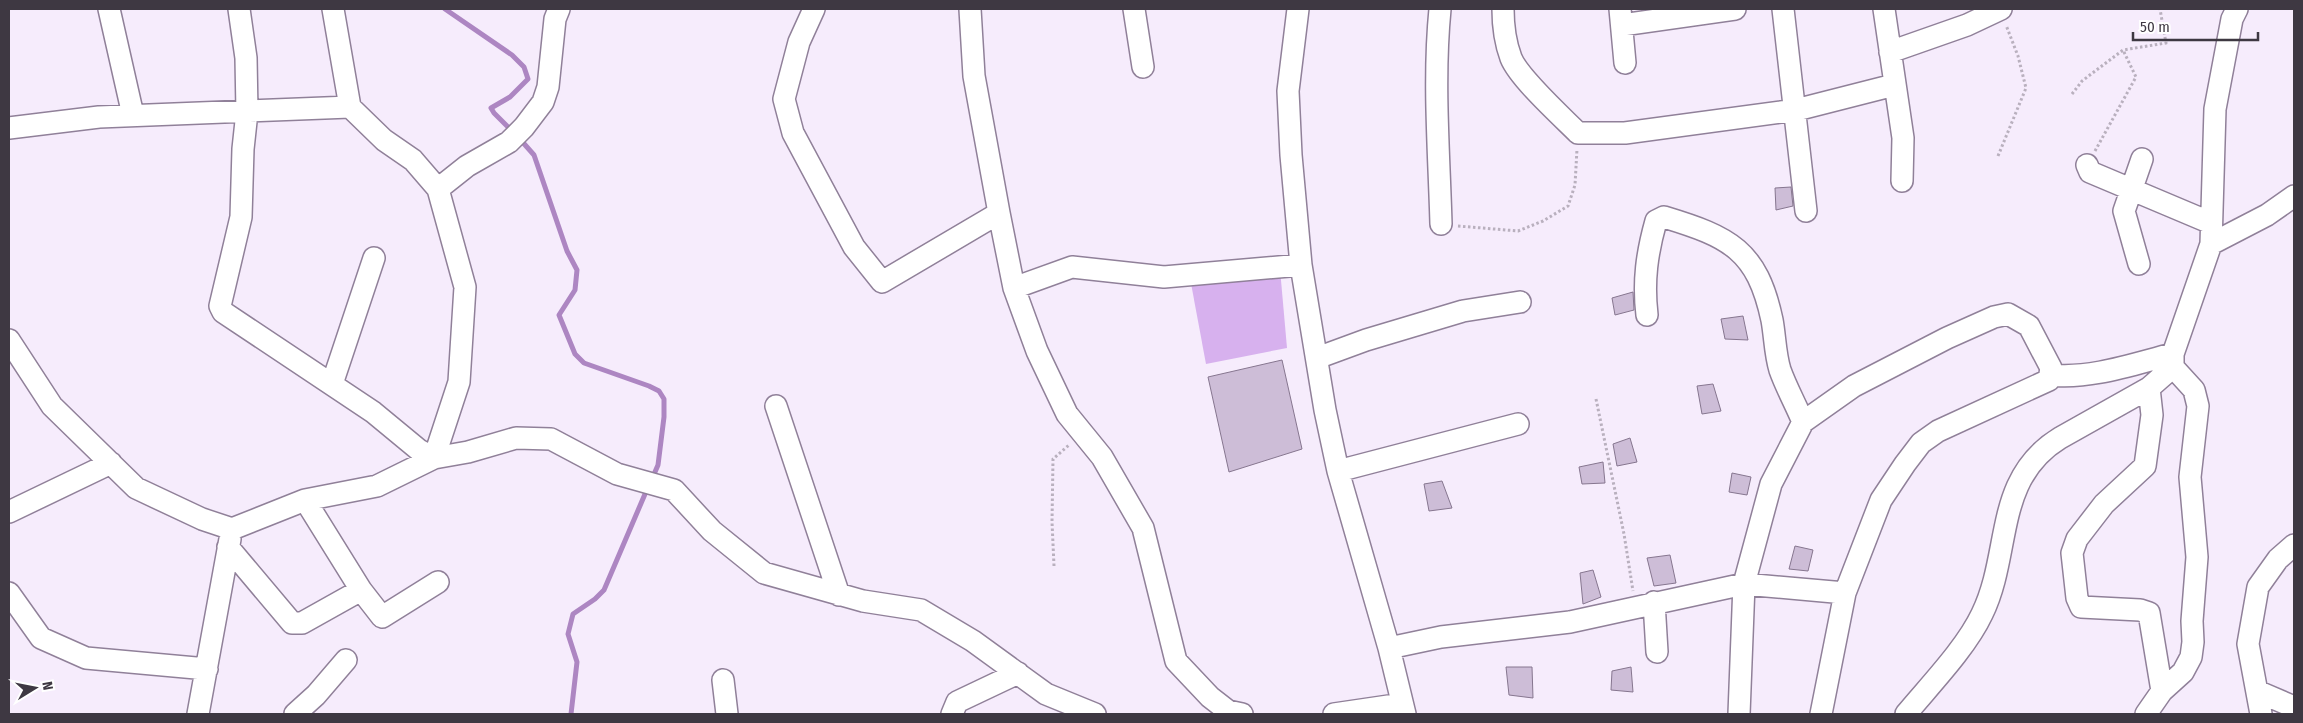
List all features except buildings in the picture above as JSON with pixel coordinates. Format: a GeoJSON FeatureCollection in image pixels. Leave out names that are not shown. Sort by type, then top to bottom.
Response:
{"type":"FeatureCollection","features":[{"type":"Feature","properties":{"kind":"street"},"geometry":{"type":"LineString","coordinates":[[109,9],[133,115]]}},
{"type":"Feature","properties":{"kind":"street"},"geometry":{"type":"LineString","coordinates":[[239,9],[246,58],[247,112],[242,149],[241,217],[220,306],[223,312],[332,384],[434,458]]}},
{"type":"Feature","properties":{"kind":"street"},"geometry":{"type":"LineString","coordinates":[[333,9],[350,107],[384,140],[413,160],[438,189],[465,287],[459,382],[434,458]]}},
{"type":"Feature","properties":{"kind":"street"},"geometry":{"type":"LineString","coordinates":[[438,189],[467,166],[509,142],[524,127],[543,102],[548,87],[555,18],[558,9]]}},
{"type":"Feature","properties":{"kind":"street"},"geometry":{"type":"LineString","coordinates":[[814,9],[799,42],[784,99],[793,133],[854,248],[882,282],[998,213]]}},
{"type":"Feature","properties":{"kind":"street"},"geometry":{"type":"LineString","coordinates":[[970,9],[974,76],[998,213],[1014,288],[1037,351],[1067,414],[1102,457],[1143,528],[1176,661],[1210,697],[1228,711],[1242,714]]}},
{"type":"Feature","properties":{"kind":"street"},"geometry":{"type":"LineString","coordinates":[[1134,9],[1143,67]]}},
{"type":"Feature","properties":{"kind":"street"},"geometry":{"type":"LineString","coordinates":[[1298,9],[1288,91],[1300,265],[1325,410],[1338,471],[1389,648],[1403,709],[1334,714]]}},
{"type":"Feature","properties":{"kind":"street"},"geometry":{"type":"LineString","coordinates":[[1440,9],[1437,35],[1441,224]]}},
{"type":"Feature","properties":{"kind":"street"},"geometry":{"type":"LineString","coordinates":[[1503,9],[1503,29],[1512,60],[1535,90],[1578,133],[1625,133],[1796,110],[1894,85]]}},
{"type":"Feature","properties":{"kind":"street"},"geometry":{"type":"LineString","coordinates":[[1625,64],[1621,17],[1735,9]]}},
{"type":"Feature","properties":{"kind":"street"},"geometry":{"type":"LineString","coordinates":[[1783,9],[1806,211]]}},
{"type":"Feature","properties":{"kind":"street"},"geometry":{"type":"LineString","coordinates":[[1884,9],[1904,143],[1902,181]]}},
{"type":"Feature","properties":{"kind":"street"},"geometry":{"type":"LineString","coordinates":[[1890,52],[1967,25],[2000,9]]}},
{"type":"Feature","properties":{"kind":"street"},"geometry":{"type":"LineString","coordinates":[[1906,714],[1969,637],[1982,614],[1994,586],[2006,514],[2024,473],[2033,459],[2053,442],[2149,388],[2173,361],[2211,244],[2215,109],[2232,19],[2237,9]]}},
{"type":"Feature","properties":{"kind":"street"},"geometry":{"type":"LineString","coordinates":[[9,128],[133,115],[350,107]]}},
{"type":"Feature","properties":{"kind":"street"},"geometry":{"type":"LineString","coordinates":[[2139,264],[2124,211],[2130,189],[2142,159]]}},
{"type":"Feature","properties":{"kind":"street"},"geometry":{"type":"LineString","coordinates":[[2087,165],[2090,172],[2211,223]]}},
{"type":"Feature","properties":{"kind":"street"},"geometry":{"type":"LineString","coordinates":[[2211,244],[2267,215],[2294,196]]}},
{"type":"Feature","properties":{"kind":"street"},"geometry":{"type":"LineString","coordinates":[[1647,314],[1645,274],[1647,252],[1656,221],[1664,217],[1722,238],[1739,250],[1757,272],[1767,299],[1780,368],[1803,422]]}},
{"type":"Feature","properties":{"kind":"street"},"geometry":{"type":"LineString","coordinates":[[332,384],[374,258]]}},
{"type":"Feature","properties":{"kind":"street"},"geometry":{"type":"LineString","coordinates":[[1014,288],[1072,267],[1164,277],[1300,265]]}},
{"type":"Feature","properties":{"kind":"street"},"geometry":{"type":"LineString","coordinates":[[1317,358],[1463,311],[1520,302]]}},
{"type":"Feature","properties":{"kind":"street"},"geometry":{"type":"LineString","coordinates":[[1739,714],[1744,584],[1771,484],[1803,422],[1863,382],[1947,338],[1994,317],[2008,314],[2029,326],[2051,368],[2052,375],[2049,380],[1938,431],[1921,443],[1881,500],[1845,593],[1821,714]]}},
{"type":"Feature","properties":{"kind":"street"},"geometry":{"type":"LineString","coordinates":[[9,340],[52,406],[136,488],[202,519],[230,538],[292,623],[302,623],[361,590]]}},
{"type":"Feature","properties":{"kind":"street"},"geometry":{"type":"LineString","coordinates":[[2052,375],[2069,377],[2088,375],[2173,361]]}},
{"type":"Feature","properties":{"kind":"street"},"geometry":{"type":"LineString","coordinates":[[2146,714],[2162,691],[2183,672],[2191,657],[2192,621],[2198,557],[2190,477],[2198,406],[2194,390],[2173,361]]}},
{"type":"Feature","properties":{"kind":"street"},"geometry":{"type":"LineString","coordinates":[[2149,388],[2152,415],[2145,466],[2104,504],[2077,539],[2072,553],[2077,598],[2081,607],[2140,610],[2149,613],[2162,691]]}},
{"type":"Feature","properties":{"kind":"street"},"geometry":{"type":"LineString","coordinates":[[776,406],[839,595]]}},
{"type":"Feature","properties":{"kind":"street"},"geometry":{"type":"LineString","coordinates":[[1338,471],[1518,424]]}},
{"type":"Feature","properties":{"kind":"street"},"geometry":{"type":"LineString","coordinates":[[230,538],[305,500],[377,486],[434,458],[468,452],[516,438],[551,439],[617,474],[674,490],[712,531],[764,573],[839,595],[921,610],[973,641],[1046,694],[1095,714]]}},
{"type":"Feature","properties":{"kind":"street"},"geometry":{"type":"LineString","coordinates":[[9,512],[111,463]]}},
{"type":"Feature","properties":{"kind":"street"},"geometry":{"type":"LineString","coordinates":[[305,500],[361,590],[382,617],[438,582]]}},
{"type":"Feature","properties":{"kind":"street"},"geometry":{"type":"LineString","coordinates":[[198,714],[230,538]]}},
{"type":"Feature","properties":{"kind":"street"},"geometry":{"type":"LineString","coordinates":[[2261,714],[2259,692],[2248,644],[2258,587],[2278,559],[2294,545]]}},
{"type":"Feature","properties":{"kind":"street"},"geometry":{"type":"LineString","coordinates":[[1389,648],[1441,637],[1570,622],[1644,604],[1744,584],[1845,593]]}},
{"type":"Feature","properties":{"kind":"street"},"geometry":{"type":"LineString","coordinates":[[9,593],[41,638],[86,658],[207,669]]}},
{"type":"Feature","properties":{"kind":"street"},"geometry":{"type":"LineString","coordinates":[[1644,604],[1657,652]]}},
{"type":"Feature","properties":{"kind":"street"},"geometry":{"type":"LineString","coordinates":[[295,714],[316,695],[346,660]]}},
{"type":"Feature","properties":{"kind":"street"},"geometry":{"type":"LineString","coordinates":[[952,714],[957,702],[1018,673]]}},
{"type":"Feature","properties":{"kind":"street"},"geometry":{"type":"LineString","coordinates":[[723,680],[727,714]]}},
{"type":"Feature","properties":{"kind":"street"},"geometry":{"type":"LineString","coordinates":[[2259,692],[2294,707]]}},
{"type":"Feature","properties":{"kind":"path"},"geometry":{"type":"LineString","coordinates":[[1998,156],[2026,88],[2018,56],[2000,9]]}},
{"type":"Feature","properties":{"kind":"path"},"geometry":{"type":"LineString","coordinates":[[2072,94],[2082,81],[2123,50],[2166,43],[2160,9]]}},
{"type":"Feature","properties":{"kind":"path"},"geometry":{"type":"LineString","coordinates":[[2087,165],[2136,77],[2123,50]]}},
{"type":"Feature","properties":{"kind":"path"},"geometry":{"type":"LineString","coordinates":[[1441,224],[1476,229],[1518,231],[1543,221],[1568,206],[1575,185],[1578,133]]}},
{"type":"Feature","properties":{"kind":"path"},"geometry":{"type":"LineString","coordinates":[[1596,399],[1624,534],[1644,604]]}},
{"type":"Feature","properties":{"kind":"path"},"geometry":{"type":"LineString","coordinates":[[1054,566],[1052,522],[1053,459],[1082,433]]}},
{"type":"Feature","properties":{"kind":"shaded area"},"geometry":{"type":"Polygon","coordinates":[[[1280,269],[1287,348],[1206,364],[1190,278],[1280,269]]]}},
{"type":"Feature","properties":{"kind":"waterway"},"geometry":{"type":"LineString","coordinates":[[445,9],[512,55],[524,67],[528,79],[510,97],[491,108],[513,132]]}},
{"type":"Feature","properties":{"kind":"waterway"},"geometry":{"type":"LineString","coordinates":[[519,138],[534,155],[567,251],[577,270],[575,290],[559,315],[575,354],[584,363],[659,391],[664,399],[664,417],[658,465],[652,479]]}},
{"type":"Feature","properties":{"kind":"waterway"},"geometry":{"type":"LineString","coordinates":[[571,714],[577,662],[568,634],[573,614],[595,599],[604,590],[648,487]]}}]}
